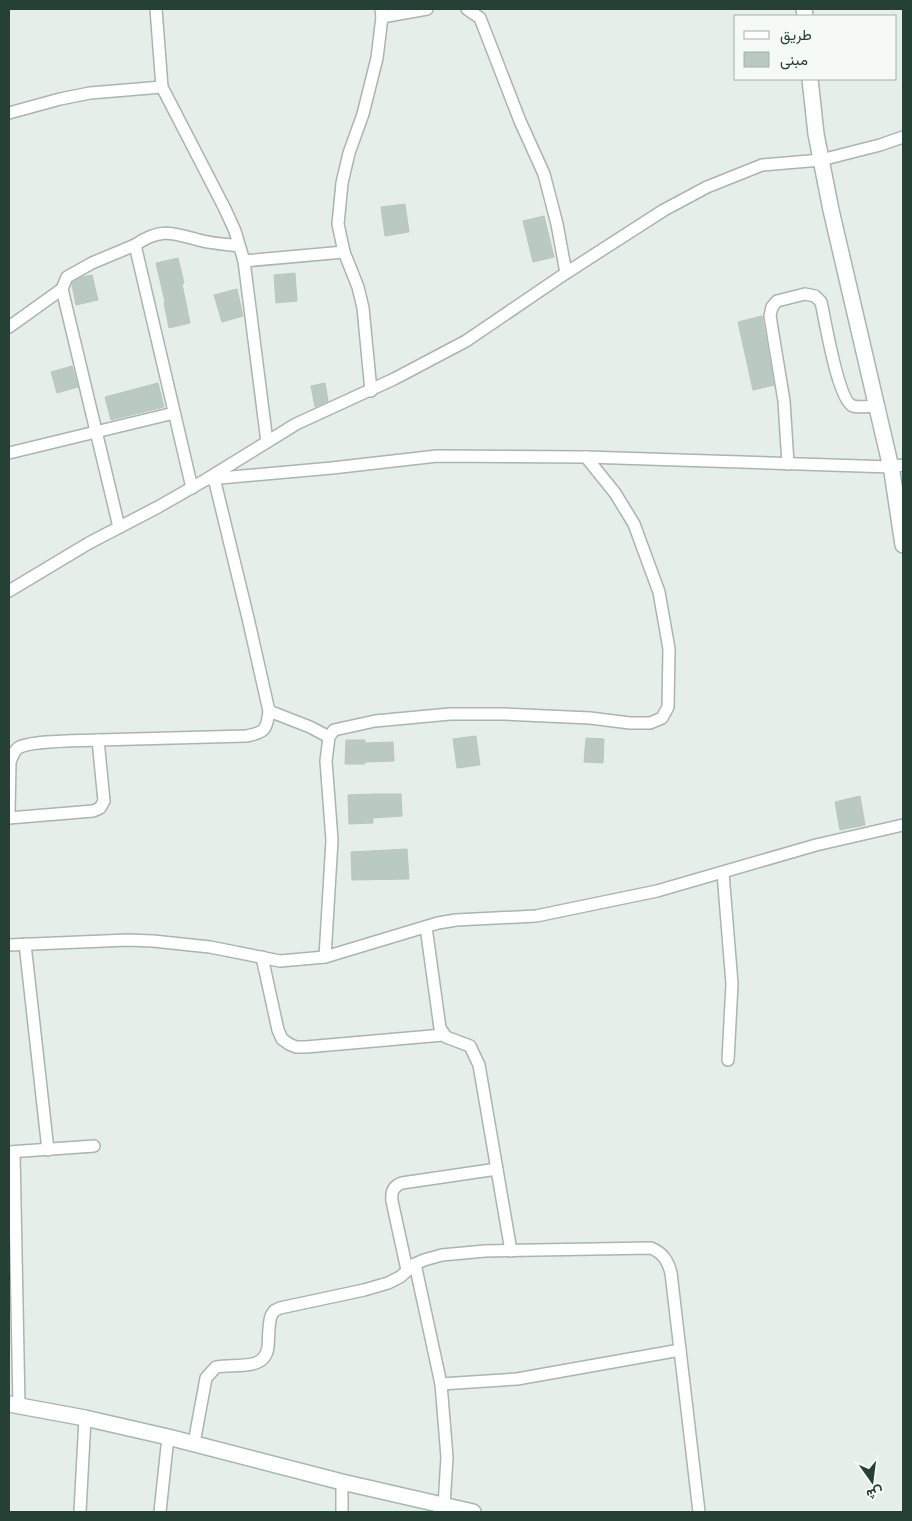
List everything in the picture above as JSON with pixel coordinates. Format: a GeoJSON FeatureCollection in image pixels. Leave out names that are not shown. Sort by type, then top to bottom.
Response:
{"type":"FeatureCollection","features":[{"type":"Feature","properties":{"kind":"street"},"geometry":{"type":"LineString","coordinates":[[156,9],[162,87],[225,209],[244,261],[267,442]]}},
{"type":"Feature","properties":{"kind":"street"},"geometry":{"type":"LineString","coordinates":[[371,391],[363,308],[358,287],[344,252],[338,224],[342,183],[349,152],[363,114],[375,67],[382,13],[427,9]]}},
{"type":"Feature","properties":{"kind":"street"},"geometry":{"type":"LineString","coordinates":[[467,9],[480,18],[520,122],[544,174],[557,224],[566,273]]}},
{"type":"Feature","properties":{"kind":"street"},"geometry":{"type":"LineString","coordinates":[[810,80],[816,134],[833,219],[877,406],[897,466],[903,545]]}},
{"type":"Feature","properties":{"kind":"street"},"geometry":{"type":"LineString","coordinates":[[9,113],[90,93],[162,87]]}},
{"type":"Feature","properties":{"kind":"street"},"geometry":{"type":"LineString","coordinates":[[9,591],[89,543],[211,479],[296,424],[371,391],[466,341],[566,273],[664,210],[707,187],[762,165],[821,160],[903,137]]}},
{"type":"Feature","properties":{"kind":"street"},"geometry":{"type":"LineString","coordinates":[[9,328],[62,289],[67,277],[92,263],[135,245],[147,236],[176,233],[203,241],[239,246]]}},
{"type":"Feature","properties":{"kind":"street"},"geometry":{"type":"LineString","coordinates":[[135,245],[192,488]]}},
{"type":"Feature","properties":{"kind":"street"},"geometry":{"type":"LineString","coordinates":[[244,261],[344,252]]}},
{"type":"Feature","properties":{"kind":"street"},"geometry":{"type":"LineString","coordinates":[[62,289],[119,527]]}},
{"type":"Feature","properties":{"kind":"street"},"geometry":{"type":"LineString","coordinates":[[788,464],[784,401],[770,316],[772,307],[777,301],[805,294],[815,296],[821,302],[840,386],[846,400],[853,406],[877,406]]}},
{"type":"Feature","properties":{"kind":"street"},"geometry":{"type":"LineString","coordinates":[[9,453],[174,413]]}},
{"type":"Feature","properties":{"kind":"street"},"geometry":{"type":"LineString","coordinates":[[211,479],[437,456],[586,457],[897,466]]}},
{"type":"Feature","properties":{"kind":"street"},"geometry":{"type":"LineString","coordinates":[[325,957],[332,840],[326,761],[328,738],[334,730],[375,721],[450,714],[504,714],[650,723],[662,718],[668,707],[669,649],[659,592],[634,524],[615,493],[586,457]]}},
{"type":"Feature","properties":{"kind":"street"},"geometry":{"type":"LineString","coordinates":[[9,814],[10,762],[12,754],[26,746],[98,740],[246,736],[258,734],[264,730],[268,722],[269,711],[248,618],[211,479]]}},
{"type":"Feature","properties":{"kind":"street"},"geometry":{"type":"LineString","coordinates":[[269,711],[310,727],[328,738]]}},
{"type":"Feature","properties":{"kind":"street"},"geometry":{"type":"LineString","coordinates":[[9,818],[93,811],[100,808],[104,801],[98,740]]}},
{"type":"Feature","properties":{"kind":"street"},"geometry":{"type":"LineString","coordinates":[[9,945],[128,940],[210,947],[280,961],[325,957],[456,920],[536,916],[657,891],[816,845],[903,825]]}},
{"type":"Feature","properties":{"kind":"street"},"geometry":{"type":"LineString","coordinates":[[723,872],[732,984],[728,1060]]}},
{"type":"Feature","properties":{"kind":"street"},"geometry":{"type":"LineString","coordinates":[[426,927],[438,1022],[444,1035],[449,1039],[470,1046],[479,1065],[511,1251]]}},
{"type":"Feature","properties":{"kind":"street"},"geometry":{"type":"LineString","coordinates":[[25,944],[48,1150]]}},
{"type":"Feature","properties":{"kind":"street"},"geometry":{"type":"LineString","coordinates":[[262,957],[278,1030],[282,1039],[289,1044],[296,1047],[320,1047],[444,1035]]}},
{"type":"Feature","properties":{"kind":"street"},"geometry":{"type":"LineString","coordinates":[[94,1146],[11,1152],[14,1405],[85,1418],[168,1437],[342,1482],[473,1512]]}},
{"type":"Feature","properties":{"kind":"street"},"geometry":{"type":"LineString","coordinates":[[444,1506],[447,1458],[441,1384],[392,1201],[392,1192],[394,1188],[402,1183],[497,1169]]}},
{"type":"Feature","properties":{"kind":"street"},"geometry":{"type":"LineString","coordinates":[[194,1444],[206,1378],[216,1367],[255,1364],[262,1360],[266,1355],[269,1323],[274,1312],[285,1307],[388,1283],[424,1260],[442,1255],[511,1251],[652,1248],[658,1251],[666,1260],[671,1273],[699,1512]]}},
{"type":"Feature","properties":{"kind":"street"},"geometry":{"type":"LineString","coordinates":[[441,1384],[517,1379],[680,1350]]}},
{"type":"Feature","properties":{"kind":"street"},"geometry":{"type":"LineString","coordinates":[[80,1512],[85,1418]]}},
{"type":"Feature","properties":{"kind":"street"},"geometry":{"type":"LineString","coordinates":[[160,1512],[168,1437]]}},
{"type":"Feature","properties":{"kind":"street"},"geometry":{"type":"LineString","coordinates":[[342,1482],[342,1512]]}},
{"type":"Feature","properties":{"kind":"building"},"geometry":{"type":"Polygon","coordinates":[[[405,204],[409,232],[385,236],[381,207],[405,204]]]}},
{"type":"Feature","properties":{"kind":"building"},"geometry":{"type":"Polygon","coordinates":[[[544,216],[554,257],[533,262],[523,221],[544,216]]]}},
{"type":"Feature","properties":{"kind":"building"},"geometry":{"type":"Polygon","coordinates":[[[178,258],[190,323],[169,328],[156,263],[178,258]]]}},
{"type":"Feature","properties":{"kind":"building"},"geometry":{"type":"Polygon","coordinates":[[[295,273],[297,301],[276,303],[274,275],[295,273]]]}},
{"type":"Feature","properties":{"kind":"building"},"geometry":{"type":"Polygon","coordinates":[[[92,275],[98,300],[76,305],[73,282],[82,277],[92,275]]]}},
{"type":"Feature","properties":{"kind":"building"},"geometry":{"type":"Polygon","coordinates":[[[237,289],[243,316],[222,322],[214,295],[237,289]]]}},
{"type":"Feature","properties":{"kind":"building"},"geometry":{"type":"Polygon","coordinates":[[[762,316],[774,385],[753,390],[738,322],[762,316]]]}},
{"type":"Feature","properties":{"kind":"building"},"geometry":{"type":"Polygon","coordinates":[[[72,366],[78,387],[57,393],[51,372],[72,366]]]}},
{"type":"Feature","properties":{"kind":"building"},"geometry":{"type":"Polygon","coordinates":[[[158,383],[164,407],[111,420],[105,397],[158,383]]]}},
{"type":"Feature","properties":{"kind":"building"},"geometry":{"type":"Polygon","coordinates":[[[325,383],[328,401],[315,407],[311,386],[325,383]]]}},
{"type":"Feature","properties":{"kind":"building"},"geometry":{"type":"Polygon","coordinates":[[[476,736],[480,765],[457,768],[453,739],[476,736]]]}},
{"type":"Feature","properties":{"kind":"building"},"geometry":{"type":"Polygon","coordinates":[[[586,738],[604,739],[603,763],[584,762],[586,738]]]}},
{"type":"Feature","properties":{"kind":"building"},"geometry":{"type":"Polygon","coordinates":[[[346,740],[365,740],[365,743],[393,742],[394,761],[345,764],[346,740]]]}},
{"type":"Feature","properties":{"kind":"building"},"geometry":{"type":"Polygon","coordinates":[[[401,794],[402,816],[373,818],[373,823],[349,824],[348,795],[401,794]]]}},
{"type":"Feature","properties":{"kind":"building"},"geometry":{"type":"Polygon","coordinates":[[[860,796],[865,825],[840,830],[835,802],[860,796]]]}},
{"type":"Feature","properties":{"kind":"building"},"geometry":{"type":"Polygon","coordinates":[[[407,849],[409,879],[352,880],[351,852],[407,849]]]}}]}
